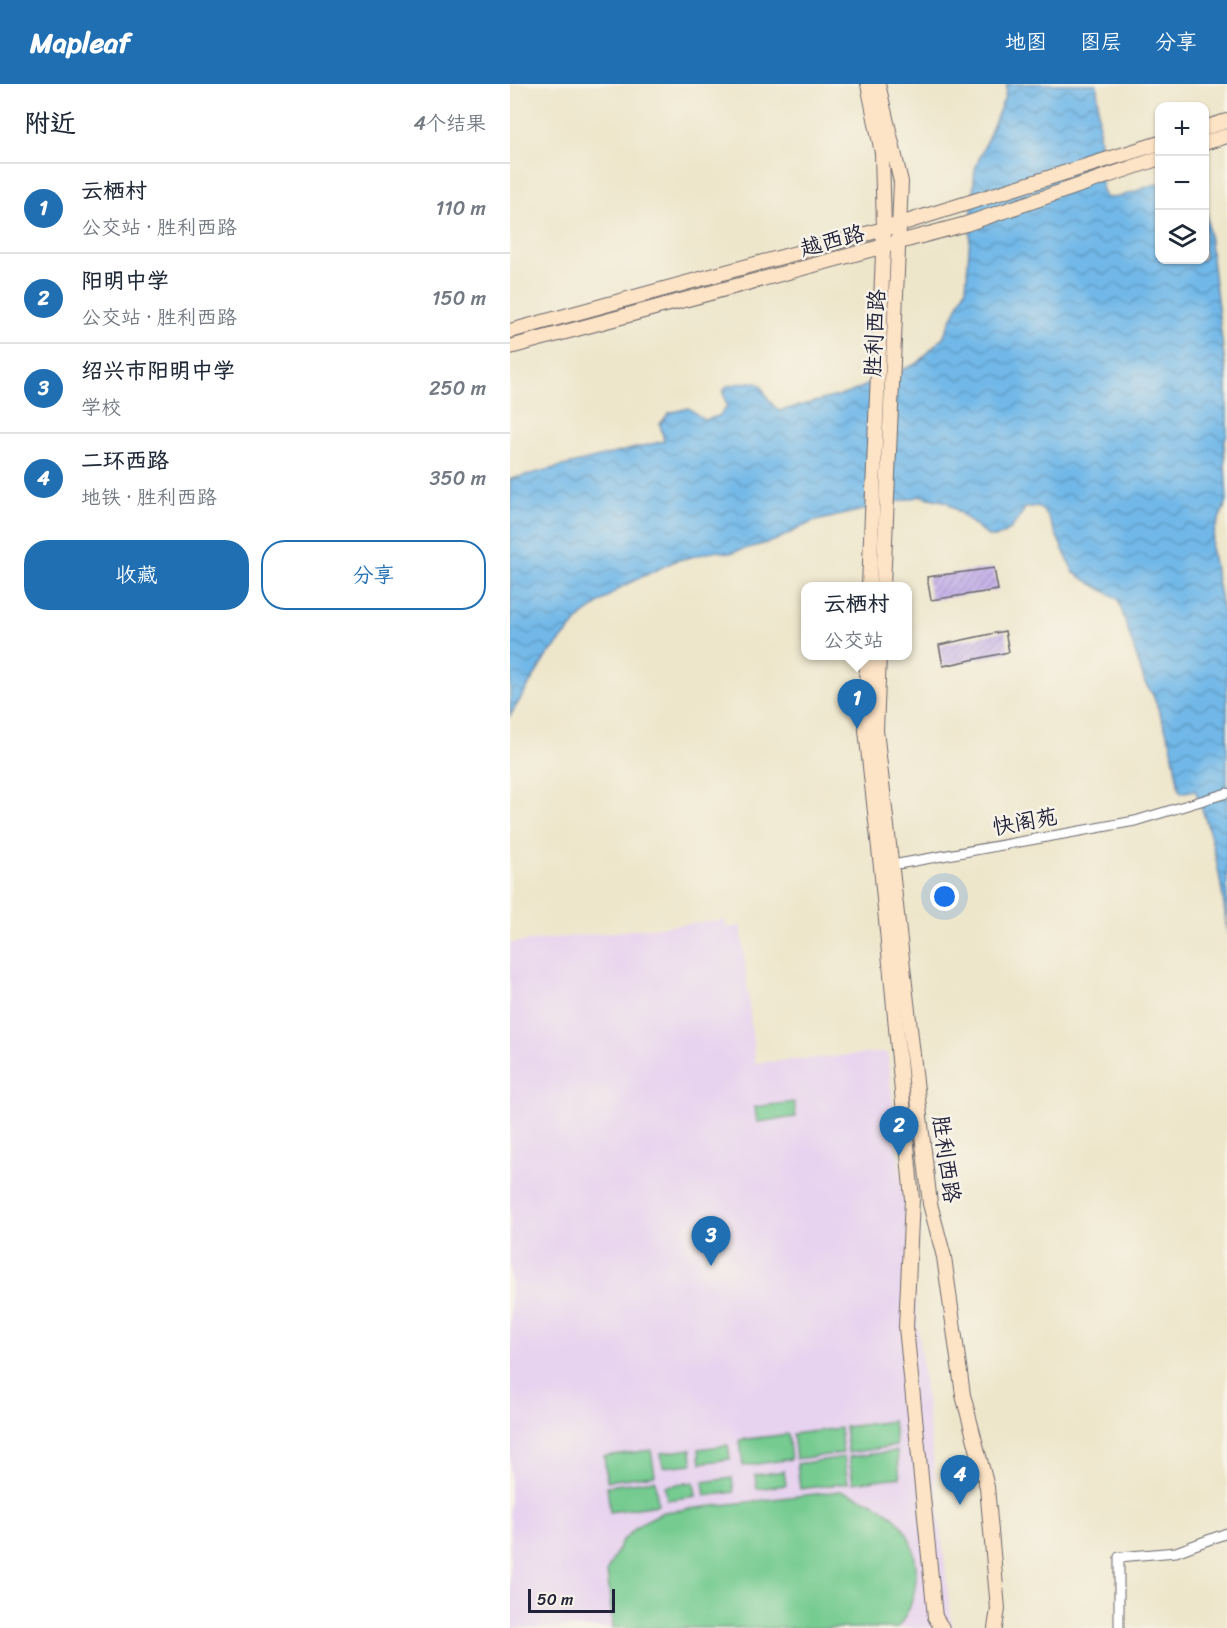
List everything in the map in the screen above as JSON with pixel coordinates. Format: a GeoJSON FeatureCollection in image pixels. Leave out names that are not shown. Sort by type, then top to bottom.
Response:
{"type":"FeatureCollection","features":[{"type":"Feature","properties":{"kind":"main road","name":"胜利西路"},"geometry":{"type":"LineString","coordinates":[[868,84],[882,153],[887,365],[883,582]]}},
{"type":"Feature","properties":{"kind":"main road","name":"胜利西路"},"geometry":{"type":"LineString","coordinates":[[869,582],[870,518],[900,243],[901,182],[879,84]]}},
{"type":"Feature","properties":{"kind":"main road"},"geometry":{"type":"LineString","coordinates":[[1209,126],[1227,121]]}},
{"type":"Feature","properties":{"kind":"main road"},"geometry":{"type":"LineString","coordinates":[[1209,141],[1227,136]]}},
{"type":"Feature","properties":{"kind":"main road","name":"越西路"},"geometry":{"type":"LineString","coordinates":[[510,331],[884,229],[1155,145]]}},
{"type":"Feature","properties":{"kind":"main road","name":"越西路"},"geometry":{"type":"LineString","coordinates":[[510,347],[884,248],[966,224],[1155,160]]}},
{"type":"Feature","properties":{"kind":"main road","name":"胜利西路"},"geometry":{"type":"LineString","coordinates":[[867,660],[866,730],[930,1204],[945,1257],[963,1395],[987,1487],[998,1609],[995,1628]]}},
{"type":"Feature","properties":{"kind":"main road","name":"胜利西路"},"geometry":{"type":"LineString","coordinates":[[879,660],[876,730],[912,1199],[906,1327],[935,1617],[942,1628]]}},
{"type":"Feature","properties":{"kind":"street","name":"快阁苑"},"geometry":{"type":"LineString","coordinates":[[886,866],[1135,821],[1227,793]]}},
{"type":"Feature","properties":{"kind":"street"},"geometry":{"type":"LineString","coordinates":[[1119,1628],[1119,1557],[1176,1552],[1227,1533]]}},
{"type":"Feature","properties":{"kind":"shaded area"},"geometry":{"type":"Polygon","coordinates":[[[725,920],[726,928],[741,926],[755,1063],[887,1052],[952,1628],[510,1628],[510,943],[725,920]]]}},
{"type":"Feature","properties":{"kind":"green space"},"geometry":{"type":"Polygon","coordinates":[[[794,1102],[796,1117],[757,1122],[755,1107],[794,1102]]]}},
{"type":"Feature","properties":{"kind":"green space"},"geometry":{"type":"Polygon","coordinates":[[[893,1421],[896,1446],[848,1453],[845,1427],[893,1421]]]}},
{"type":"Feature","properties":{"kind":"green space"},"geometry":{"type":"Polygon","coordinates":[[[840,1428],[843,1453],[796,1459],[793,1434],[840,1428]]]}},
{"type":"Feature","properties":{"kind":"green space"},"geometry":{"type":"Polygon","coordinates":[[[788,1434],[791,1459],[743,1466],[740,1440],[788,1434]]]}},
{"type":"Feature","properties":{"kind":"green space"},"geometry":{"type":"Polygon","coordinates":[[[728,1445],[730,1459],[701,1463],[699,1449],[728,1445]]]}},
{"type":"Feature","properties":{"kind":"green space"},"geometry":{"type":"Polygon","coordinates":[[[691,1449],[692,1464],[663,1467],[661,1453],[691,1449]]]}},
{"type":"Feature","properties":{"kind":"green space"},"geometry":{"type":"Polygon","coordinates":[[[651,1450],[655,1475],[607,1481],[604,1456],[651,1450]]]}},
{"type":"Feature","properties":{"kind":"green space"},"geometry":{"type":"Polygon","coordinates":[[[897,1451],[900,1477],[853,1483],[849,1457],[897,1451]]]}},
{"type":"Feature","properties":{"kind":"green space"},"geometry":{"type":"Polygon","coordinates":[[[844,1457],[848,1483],[800,1489],[797,1464],[844,1457]]]}},
{"type":"Feature","properties":{"kind":"green space"},"geometry":{"type":"Polygon","coordinates":[[[784,1471],[786,1485],[757,1489],[755,1475],[784,1471]]]}},
{"type":"Feature","properties":{"kind":"green space"},"geometry":{"type":"Polygon","coordinates":[[[732,1478],[734,1492],[705,1496],[703,1482],[732,1478]]]}},
{"type":"Feature","properties":{"kind":"green space"},"geometry":{"type":"Polygon","coordinates":[[[655,1480],[658,1505],[610,1512],[607,1486],[655,1480]]]}},
{"type":"Feature","properties":{"kind":"green space"},"geometry":{"type":"Polygon","coordinates":[[[694,1482],[696,1496],[667,1500],[665,1486],[694,1482]]]}},
{"type":"Feature","properties":{"kind":"green space"},"geometry":{"type":"Polygon","coordinates":[[[840,1491],[869,1501],[888,1512],[904,1529],[911,1542],[915,1557],[915,1588],[905,1616],[897,1628],[613,1628],[607,1571],[622,1541],[641,1523],[663,1512],[840,1491]]]}},
{"type":"Feature","properties":{"kind":"water"},"geometry":{"type":"Polygon","coordinates":[[[1007,84],[1097,84],[1102,192],[1107,198],[1119,197],[1155,184],[1155,264],[1209,264],[1209,234],[1227,381],[1227,433],[1224,444],[1227,501],[1215,529],[1211,547],[1227,634],[1227,935],[1220,880],[1207,825],[1195,790],[1181,793],[1179,789],[1171,744],[1153,695],[1145,683],[1118,599],[1074,573],[1047,515],[1038,506],[1025,508],[1007,532],[996,537],[989,537],[947,502],[921,496],[812,522],[774,541],[730,553],[715,551],[675,561],[623,586],[582,616],[546,657],[510,716],[510,479],[664,441],[660,424],[669,413],[689,408],[704,420],[719,416],[727,407],[723,392],[727,386],[757,383],[779,411],[849,393],[918,363],[943,337],[966,288],[975,169],[1005,97],[1007,84]]]}},
{"type":"Feature","properties":{"kind":"building"},"geometry":{"type":"Polygon","coordinates":[[[994,568],[998,590],[931,600],[927,577],[994,568]]]}},
{"type":"Feature","properties":{"kind":"building"},"geometry":{"type":"Polygon","coordinates":[[[1005,631],[1009,652],[943,666],[939,645],[1005,631]]]}},
{"type":"Feature","properties":{"kind":"place","name":"云栖村"},"geometry":{"type":"Point","coordinates":[857,729]}},
{"type":"Feature","properties":{"kind":"place","name":"阳明中学"},"geometry":{"type":"Point","coordinates":[899,1156]}},
{"type":"Feature","properties":{"kind":"place","name":"绍兴市阳明中学"},"geometry":{"type":"Point","coordinates":[711,1266]}},
{"type":"Feature","properties":{"kind":"place","name":"二环西路"},"geometry":{"type":"Point","coordinates":[960,1505]}}]}
